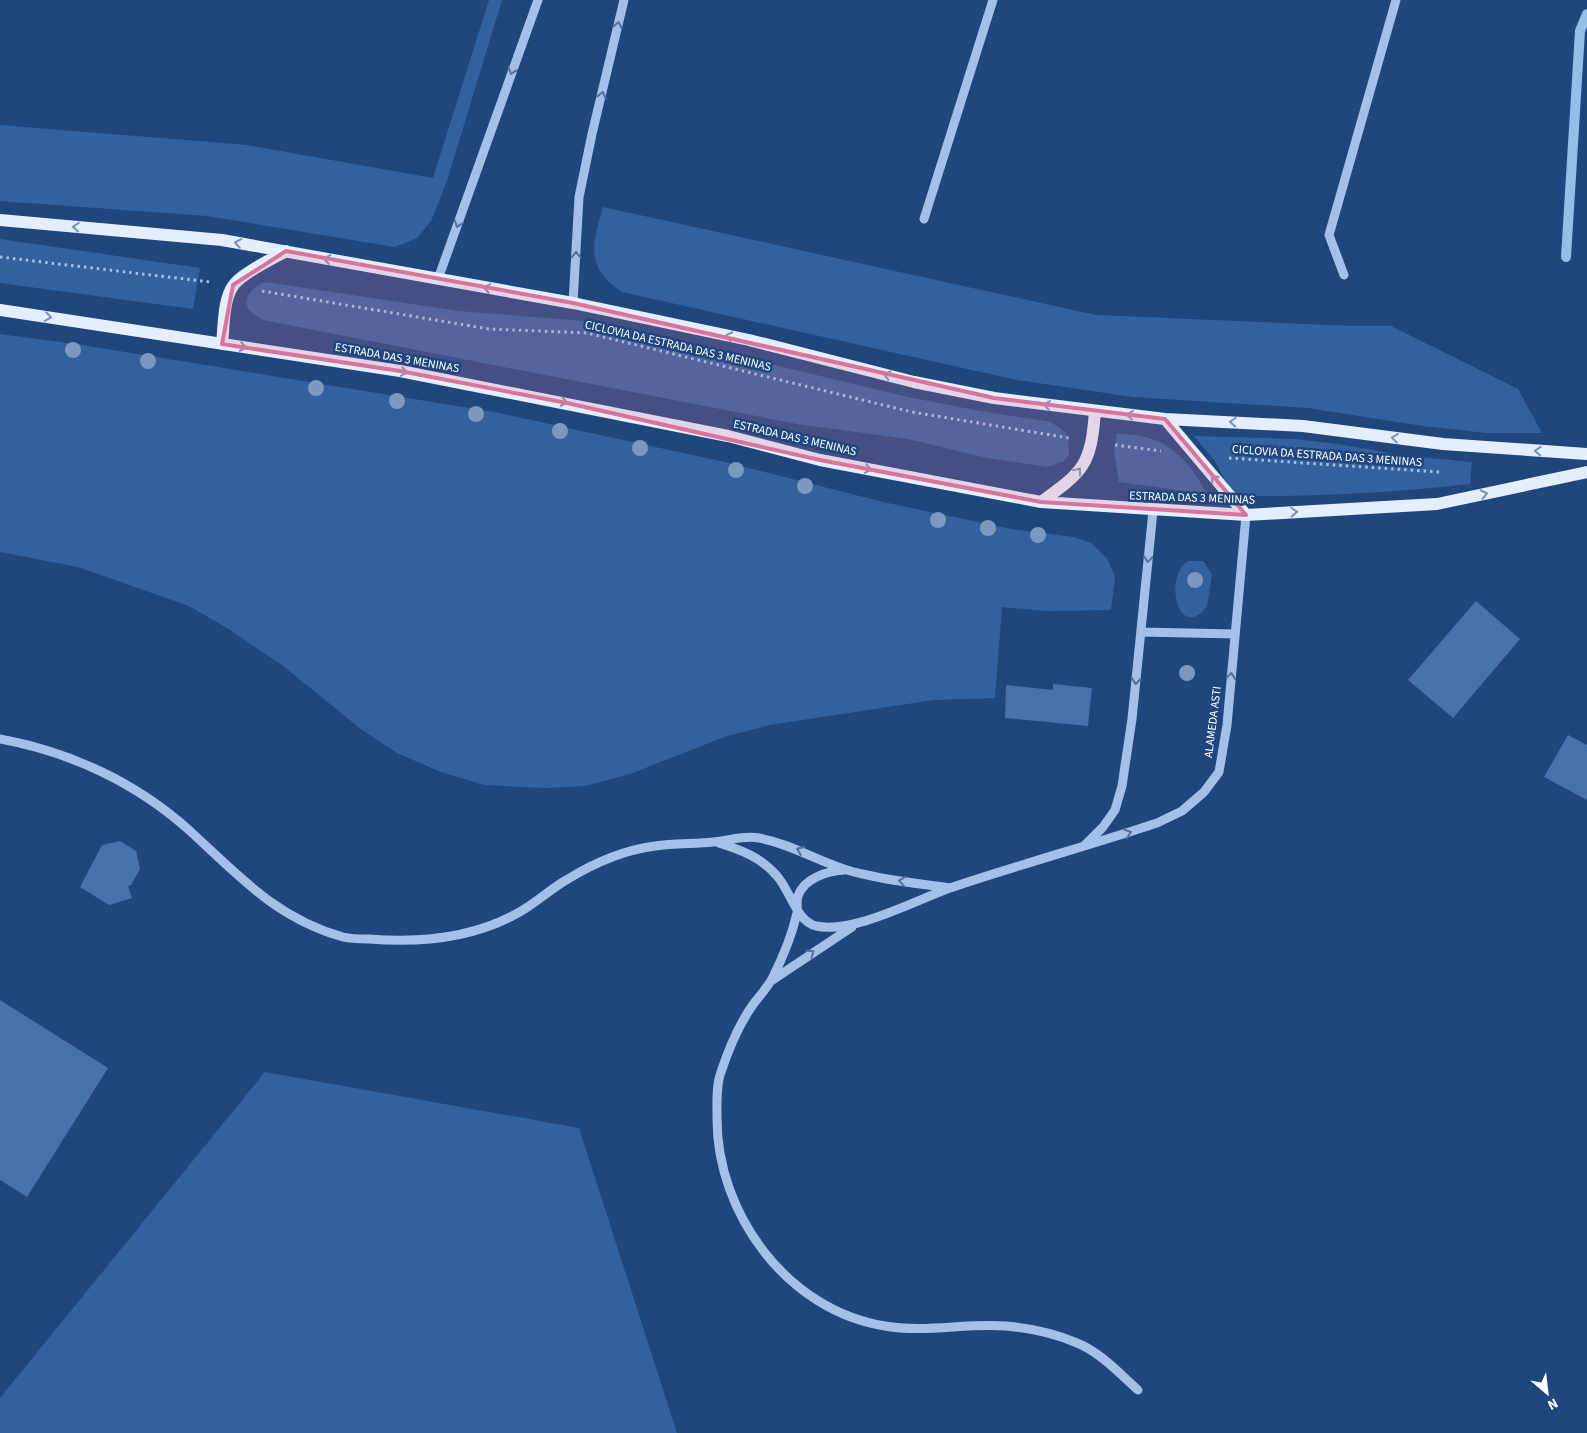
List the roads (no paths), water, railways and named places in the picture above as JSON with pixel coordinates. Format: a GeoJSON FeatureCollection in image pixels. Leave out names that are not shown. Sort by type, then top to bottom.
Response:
{"type":"FeatureCollection","features":[{"type":"Feature","properties":{"kind":"main road"},"geometry":{"type":"LineString","coordinates":[[0,220],[222,240],[286,251],[573,303],[749,340],[914,382],[994,398],[1165,418],[1303,426],[1443,444],[1587,454]]}},
{"type":"Feature","properties":{"kind":"main road"},"geometry":{"type":"LineString","coordinates":[[222,344],[227,304],[233,285],[252,271],[286,251]]}},
{"type":"Feature","properties":{"kind":"main road","name":"ESTRADA DAS 3 MENINAS"},"geometry":{"type":"LineString","coordinates":[[0,310],[400,371],[728,436],[820,460],[1041,502],[1153,511],[1246,515],[1437,504],[1587,472]]}},
{"type":"Feature","properties":{"kind":"main road"},"geometry":{"type":"LineString","coordinates":[[1041,502],[1075,476],[1087,458],[1093,442],[1095,411]]}},
{"type":"Feature","properties":{"kind":"main road"},"geometry":{"type":"LineString","coordinates":[[1165,418],[1246,515]]}},
{"type":"Feature","properties":{"kind":"street"},"geometry":{"type":"LineString","coordinates":[[438,279],[538,0]]}},
{"type":"Feature","properties":{"kind":"street"},"geometry":{"type":"LineString","coordinates":[[573,303],[579,197],[624,0]]}},
{"type":"Feature","properties":{"kind":"street"},"geometry":{"type":"LineString","coordinates":[[924,219],[993,0]]}},
{"type":"Feature","properties":{"kind":"street"},"geometry":{"type":"LineString","coordinates":[[1344,275],[1329,235],[1396,0]]}},
{"type":"Feature","properties":{"kind":"street","name":"ALAMEDA ASTI"},"geometry":{"type":"LineString","coordinates":[[1082,848],[1111,816],[1122,786],[1141,632],[1153,511]]}},
{"type":"Feature","properties":{"kind":"street","name":"ALAMEDA ASTI"},"geometry":{"type":"LineString","coordinates":[[858,923],[950,888],[1082,848],[1156,823],[1182,811],[1204,792],[1219,772],[1227,725],[1246,515]]}},
{"type":"Feature","properties":{"kind":"street"},"geometry":{"type":"LineString","coordinates":[[1141,632],[1235,634]]}},
{"type":"Feature","properties":{"kind":"street"},"geometry":{"type":"LineString","coordinates":[[0,739],[25,744],[82,762],[125,782],[189,830],[259,896],[299,919],[344,938],[396,942],[440,938],[476,929],[515,915],[567,879],[621,854],[655,846],[756,837],[794,847],[845,870]]}},
{"type":"Feature","properties":{"kind":"street"},"geometry":{"type":"LineString","coordinates":[[716,842],[746,852],[760,860],[777,876],[791,895],[798,911],[814,925],[840,927],[858,923]]}},
{"type":"Feature","properties":{"kind":"street"},"geometry":{"type":"LineString","coordinates":[[950,888],[845,870],[826,871],[804,887],[797,896],[798,911],[788,943],[771,981],[749,1011],[720,1074],[717,1141],[726,1182],[742,1219],[762,1251],[787,1277],[818,1301],[851,1318],[884,1326],[916,1330],[1005,1326],[1044,1334],[1078,1343],[1111,1365],[1138,1390]]}},
{"type":"Feature","properties":{"kind":"street"},"geometry":{"type":"LineString","coordinates":[[771,981],[858,923]]}},
{"type":"Feature","properties":{"kind":"waterway"},"geometry":{"type":"LineString","coordinates":[[1566,257],[1580,31],[1587,14]]}}]}
